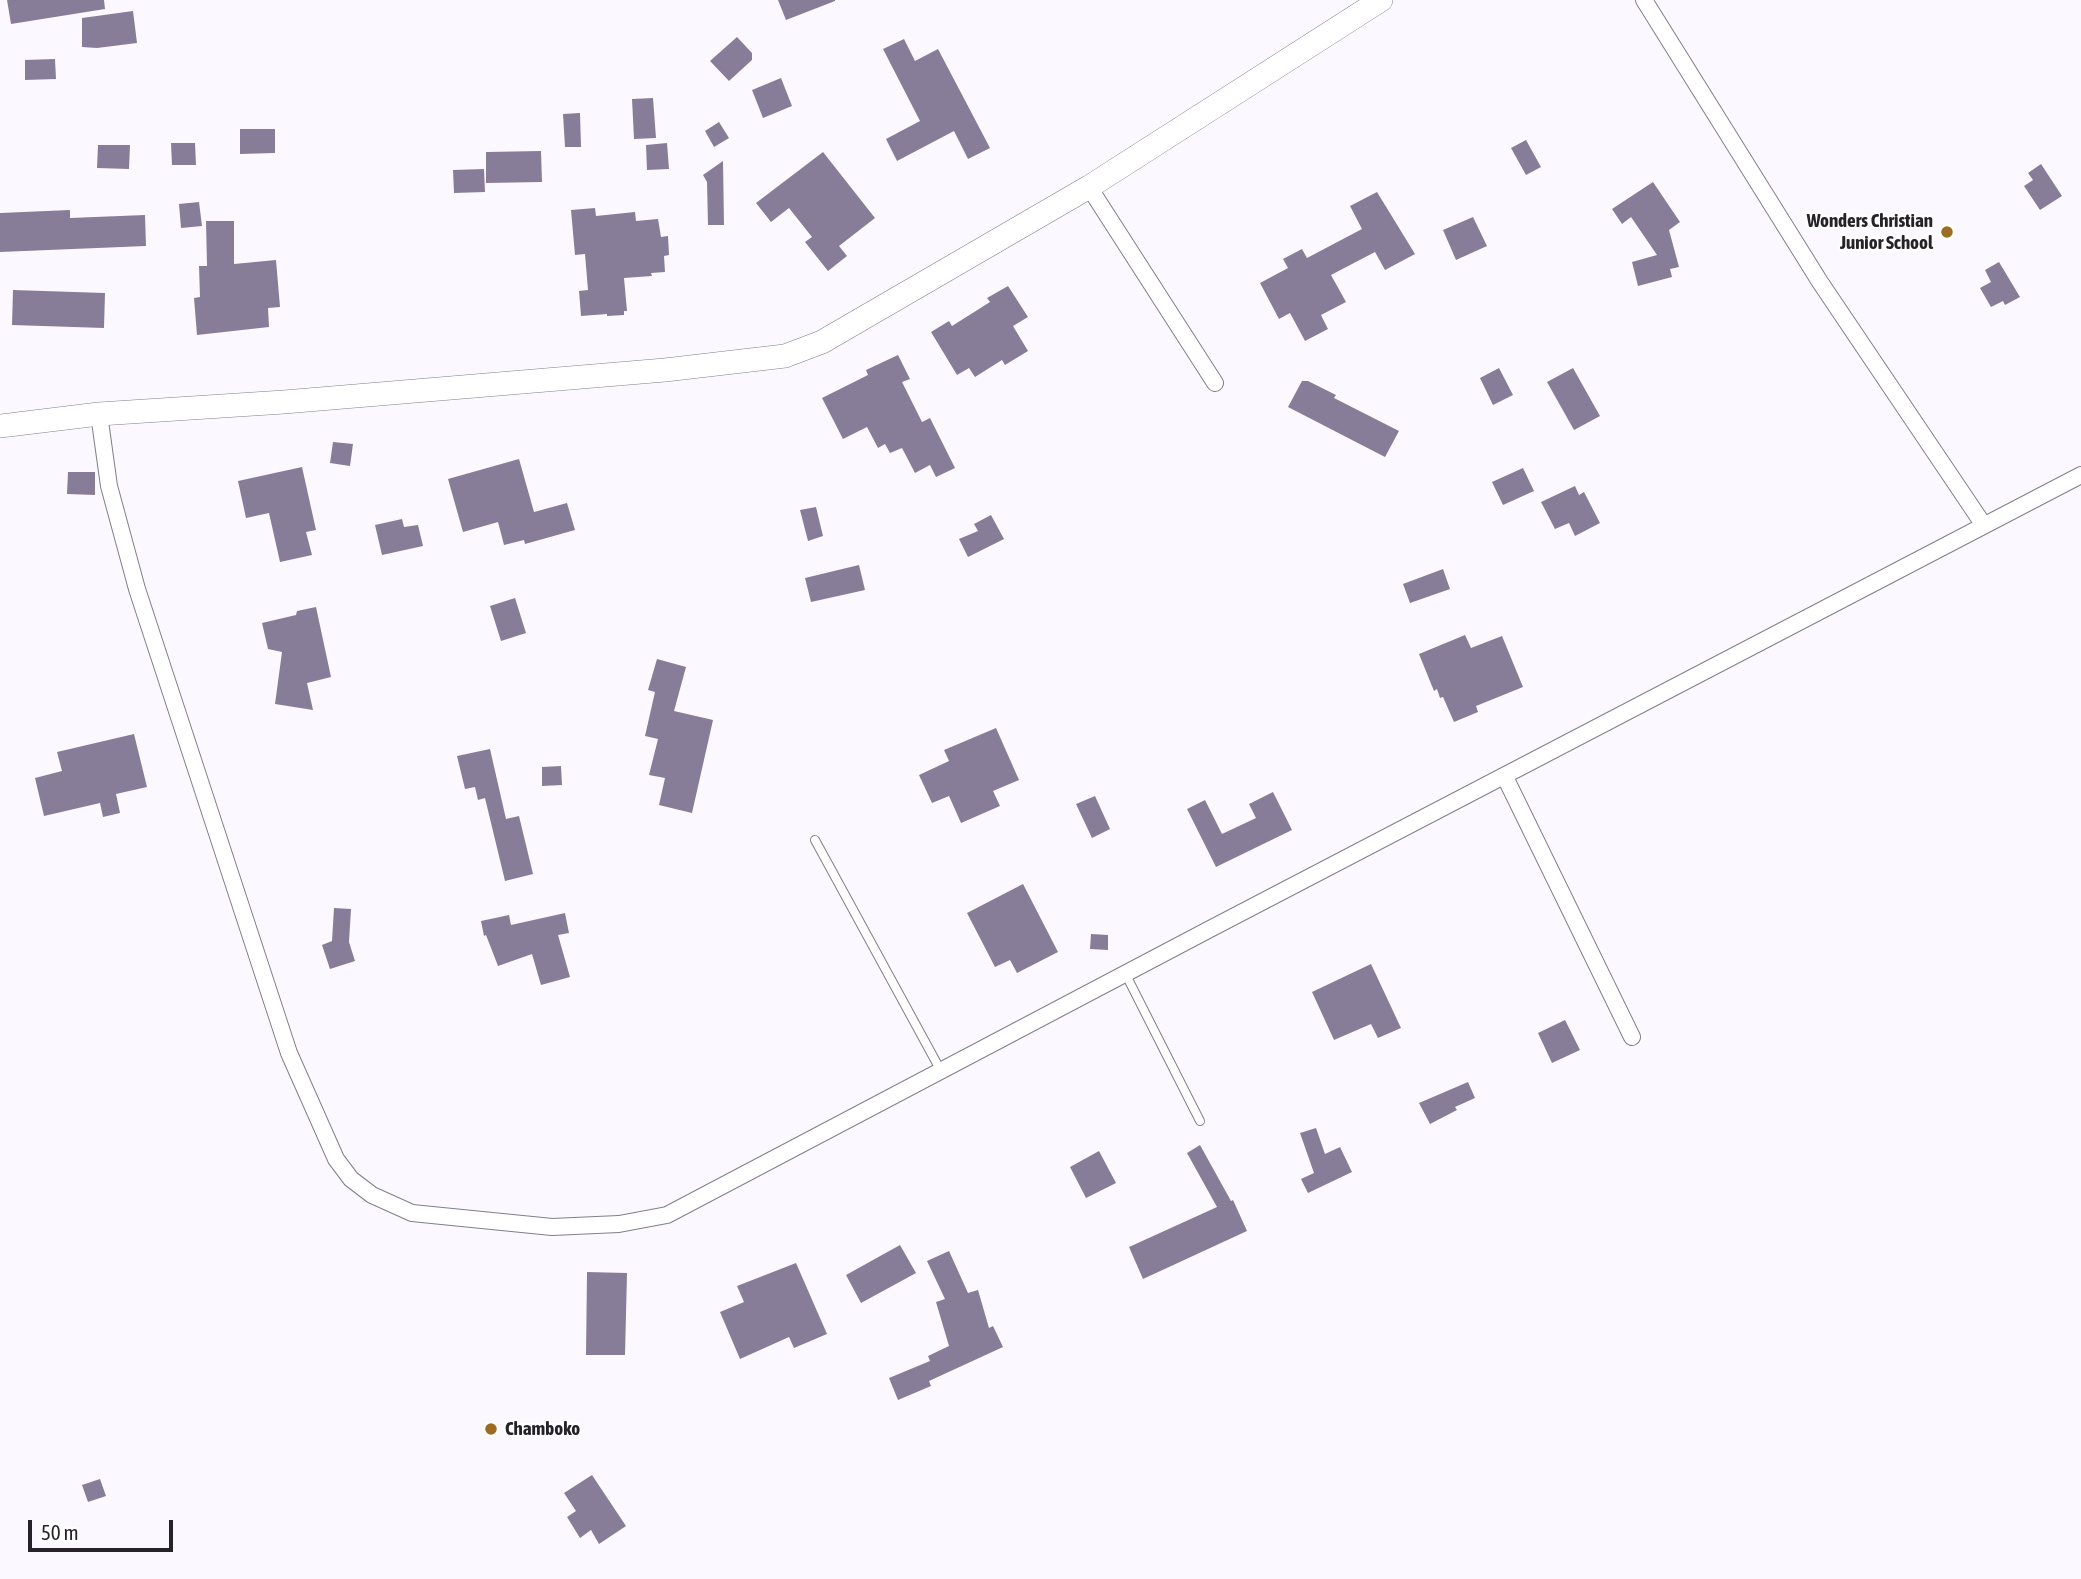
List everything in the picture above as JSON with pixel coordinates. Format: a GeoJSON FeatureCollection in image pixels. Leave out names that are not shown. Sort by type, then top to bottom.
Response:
{"type":"FeatureCollection","features":[{"type":"Feature","properties":{"kind":"street"},"geometry":{"type":"LineString","coordinates":[[0,426],[99,414],[284,402],[666,370],[785,356],[822,342],[1089,187],[1381,0]]}},
{"type":"Feature","properties":{"kind":"street"},"geometry":{"type":"LineString","coordinates":[[1644,0],[1820,282],[1983,524]]}},
{"type":"Feature","properties":{"kind":"street"},"geometry":{"type":"LineString","coordinates":[[1089,187],[1215,383]]}},
{"type":"Feature","properties":{"kind":"street"},"geometry":{"type":"LineString","coordinates":[[99,414],[109,486],[137,589],[289,1053],[336,1159],[351,1179],[372,1195],[412,1213],[552,1227],[619,1224],[667,1215],[2081,475]]}},
{"type":"Feature","properties":{"kind":"street"},"geometry":{"type":"LineString","coordinates":[[1505,776],[1632,1037]]}},
{"type":"Feature","properties":{"kind":"lane"},"geometry":{"type":"LineString","coordinates":[[815,840],[941,1071]]}},
{"type":"Feature","properties":{"kind":"lane"},"geometry":{"type":"LineString","coordinates":[[1125,974],[1200,1121]]}},
{"type":"Feature","properties":{"kind":"building"},"geometry":{"type":"Polygon","coordinates":[[[7,0],[104,0],[105,9],[11,24],[7,0]]]}},
{"type":"Feature","properties":{"kind":"building"},"geometry":{"type":"Polygon","coordinates":[[[778,0],[835,0],[835,1],[786,20],[778,0]]]}},
{"type":"Feature","properties":{"kind":"building"},"geometry":{"type":"Polygon","coordinates":[[[133,11],[137,43],[82,47],[82,18],[133,11]]]}},
{"type":"Feature","properties":{"kind":"building"},"geometry":{"type":"Polygon","coordinates":[[[737,37],[752,53],[752,60],[729,81],[710,61],[737,37]]]}},
{"type":"Feature","properties":{"kind":"building"},"geometry":{"type":"Polygon","coordinates":[[[904,39],[915,61],[938,49],[990,148],[968,159],[954,131],[897,161],[886,139],[920,121],[883,49],[904,39]]]}},
{"type":"Feature","properties":{"kind":"building"},"geometry":{"type":"Polygon","coordinates":[[[55,59],[56,79],[25,80],[25,60],[55,59]]]}},
{"type":"Feature","properties":{"kind":"building"},"geometry":{"type":"Polygon","coordinates":[[[781,78],[792,106],[763,118],[752,90],[781,78]]]}},
{"type":"Feature","properties":{"kind":"building"},"geometry":{"type":"Polygon","coordinates":[[[653,98],[656,138],[634,139],[632,99],[653,98]]]}},
{"type":"Feature","properties":{"kind":"building"},"geometry":{"type":"Polygon","coordinates":[[[580,113],[581,147],[565,147],[563,114],[580,113]]]}},
{"type":"Feature","properties":{"kind":"building"},"geometry":{"type":"Polygon","coordinates":[[[719,122],[729,138],[714,147],[705,131],[719,122]]]}},
{"type":"Feature","properties":{"kind":"building"},"geometry":{"type":"Polygon","coordinates":[[[240,129],[275,129],[275,153],[240,154],[240,129]]]}},
{"type":"Feature","properties":{"kind":"building"},"geometry":{"type":"Polygon","coordinates":[[[1526,140],[1541,167],[1526,175],[1511,148],[1526,140]]]}},
{"type":"Feature","properties":{"kind":"building"},"geometry":{"type":"Polygon","coordinates":[[[171,143],[195,143],[196,165],[172,165],[171,143]]]}},
{"type":"Feature","properties":{"kind":"building"},"geometry":{"type":"Polygon","coordinates":[[[667,143],[669,169],[647,170],[646,145],[667,143]]]}},
{"type":"Feature","properties":{"kind":"building"},"geometry":{"type":"Polygon","coordinates":[[[98,145],[130,145],[129,169],[97,168],[98,145]]]}},
{"type":"Feature","properties":{"kind":"building"},"geometry":{"type":"Polygon","coordinates":[[[541,151],[542,182],[486,183],[486,152],[541,151]]]}},
{"type":"Feature","properties":{"kind":"building"},"geometry":{"type":"Polygon","coordinates":[[[823,152],[875,218],[839,246],[847,256],[828,271],[805,242],[812,237],[789,208],[771,222],[756,203],[823,152]]]}},
{"type":"Feature","properties":{"kind":"building"},"geometry":{"type":"Polygon","coordinates":[[[723,161],[724,225],[708,225],[707,182],[703,175],[723,161]]]}},
{"type":"Feature","properties":{"kind":"building"},"geometry":{"type":"Polygon","coordinates":[[[2041,164],[2062,196],[2040,210],[2024,186],[2033,180],[2028,173],[2041,164]]]}},
{"type":"Feature","properties":{"kind":"building"},"geometry":{"type":"Polygon","coordinates":[[[484,169],[485,192],[454,193],[453,170],[484,169]]]}},
{"type":"Feature","properties":{"kind":"building"},"geometry":{"type":"Polygon","coordinates":[[[1653,182],[1680,222],[1669,230],[1679,267],[1670,269],[1672,277],[1638,286],[1632,262],[1657,255],[1631,217],[1622,224],[1612,209],[1653,182]]]}},
{"type":"Feature","properties":{"kind":"building"},"geometry":{"type":"Polygon","coordinates":[[[1377,192],[1415,254],[1385,270],[1375,252],[1331,275],[1346,302],[1321,315],[1328,329],[1305,341],[1290,313],[1279,319],[1260,283],[1288,268],[1283,259],[1302,249],[1307,258],[1362,229],[1350,206],[1377,192]]]}},
{"type":"Feature","properties":{"kind":"building"},"geometry":{"type":"Polygon","coordinates":[[[199,202],[202,226],[181,228],[179,204],[199,202]]]}},
{"type":"Feature","properties":{"kind":"building"},"geometry":{"type":"Polygon","coordinates":[[[595,208],[596,216],[635,212],[636,221],[658,219],[661,237],[668,236],[669,255],[664,256],[665,272],[624,278],[627,311],[624,311],[624,315],[581,316],[579,291],[588,290],[585,254],[575,255],[571,210],[595,208]]]}},
{"type":"Feature","properties":{"kind":"building"},"geometry":{"type":"Polygon","coordinates":[[[70,210],[70,218],[145,215],[146,246],[0,252],[0,213],[70,210]]]}},
{"type":"Feature","properties":{"kind":"building"},"geometry":{"type":"Polygon","coordinates":[[[1473,217],[1487,246],[1456,260],[1443,230],[1473,217]]]}},
{"type":"Feature","properties":{"kind":"building"},"geometry":{"type":"Polygon","coordinates":[[[206,221],[234,221],[234,264],[276,260],[280,307],[268,308],[269,327],[197,335],[194,298],[200,297],[199,266],[207,266],[206,221]]]}},
{"type":"Feature","properties":{"kind":"building"},"geometry":{"type":"Polygon","coordinates":[[[1999,262],[2020,297],[2005,305],[2003,301],[1991,307],[1980,288],[1991,282],[1985,270],[1999,262]]]}},
{"type":"Feature","properties":{"kind":"building"},"geometry":{"type":"Polygon","coordinates":[[[1008,286],[1028,317],[1013,326],[1028,351],[1005,365],[1002,360],[975,377],[969,368],[957,375],[931,332],[949,321],[952,326],[990,302],[987,298],[1008,286]]]}},
{"type":"Feature","properties":{"kind":"building"},"geometry":{"type":"Polygon","coordinates":[[[13,290],[105,293],[104,328],[12,325],[13,290]]]}},
{"type":"Feature","properties":{"kind":"building"},"geometry":{"type":"Polygon","coordinates":[[[898,355],[910,379],[902,382],[922,422],[930,418],[955,468],[936,477],[930,465],[915,473],[902,448],[890,453],[885,444],[878,448],[867,427],[843,439],[822,398],[868,375],[866,370],[898,355]]]}},
{"type":"Feature","properties":{"kind":"building"},"geometry":{"type":"Polygon","coordinates":[[[1499,368],[1513,395],[1493,405],[1480,378],[1499,368]]]}},
{"type":"Feature","properties":{"kind":"building"},"geometry":{"type":"Polygon","coordinates":[[[1573,368],[1600,416],[1574,430],[1547,382],[1573,368]]]}},
{"type":"Feature","properties":{"kind":"building"},"geometry":{"type":"Polygon","coordinates":[[[1302,381],[1308,381],[1336,395],[1334,398],[1399,431],[1385,457],[1288,407],[1302,381]]]}},
{"type":"Feature","properties":{"kind":"building"},"geometry":{"type":"Polygon","coordinates":[[[333,442],[353,444],[350,466],[330,463],[333,442]]]}},
{"type":"Feature","properties":{"kind":"building"},"geometry":{"type":"Polygon","coordinates":[[[519,459],[534,512],[567,503],[575,530],[525,544],[524,540],[504,545],[498,522],[463,532],[448,479],[519,459]]]}},
{"type":"Feature","properties":{"kind":"building"},"geometry":{"type":"Polygon","coordinates":[[[302,467],[316,530],[306,532],[312,555],[280,562],[269,513],[246,518],[238,481],[302,467]]]}},
{"type":"Feature","properties":{"kind":"building"},"geometry":{"type":"Polygon","coordinates":[[[1523,468],[1534,491],[1503,505],[1492,482],[1523,468]]]}},
{"type":"Feature","properties":{"kind":"building"},"geometry":{"type":"Polygon","coordinates":[[[68,472],[95,472],[95,495],[67,494],[68,472]]]}},
{"type":"Feature","properties":{"kind":"building"},"geometry":{"type":"Polygon","coordinates":[[[1575,486],[1579,495],[1584,492],[1600,523],[1575,536],[1569,523],[1555,529],[1541,502],[1575,486]]]}},
{"type":"Feature","properties":{"kind":"building"},"geometry":{"type":"Polygon","coordinates":[[[816,507],[823,536],[808,541],[800,510],[816,507]]]}},
{"type":"Feature","properties":{"kind":"building"},"geometry":{"type":"Polygon","coordinates":[[[991,515],[1004,539],[968,557],[959,539],[978,531],[974,524],[991,515]]]}},
{"type":"Feature","properties":{"kind":"building"},"geometry":{"type":"Polygon","coordinates":[[[402,519],[404,527],[418,525],[423,546],[382,555],[375,525],[402,519]]]}},
{"type":"Feature","properties":{"kind":"building"},"geometry":{"type":"Polygon","coordinates":[[[859,565],[865,590],[811,602],[805,578],[859,565]]]}},
{"type":"Feature","properties":{"kind":"building"},"geometry":{"type":"Polygon","coordinates":[[[1443,569],[1450,589],[1410,603],[1403,584],[1443,569]]]}},
{"type":"Feature","properties":{"kind":"building"},"geometry":{"type":"Polygon","coordinates":[[[515,598],[526,633],[501,641],[490,606],[515,598]]]}},
{"type":"Feature","properties":{"kind":"building"},"geometry":{"type":"Polygon","coordinates":[[[316,607],[331,677],[307,683],[313,710],[275,704],[282,652],[268,649],[262,623],[316,607]]]}},
{"type":"Feature","properties":{"kind":"building"},"geometry":{"type":"Polygon","coordinates":[[[1465,635],[1471,648],[1502,636],[1523,687],[1476,706],[1478,712],[1454,722],[1443,697],[1440,698],[1437,689],[1434,691],[1419,654],[1465,635]]]}},
{"type":"Feature","properties":{"kind":"building"},"geometry":{"type":"Polygon","coordinates":[[[657,659],[686,667],[674,711],[713,720],[692,813],[659,805],[665,778],[649,775],[658,739],[645,736],[655,692],[648,690],[657,659]]]}},
{"type":"Feature","properties":{"kind":"building"},"geometry":{"type":"Polygon","coordinates":[[[996,728],[1019,780],[993,791],[1000,806],[961,823],[949,796],[932,803],[919,775],[949,761],[944,750],[996,728]]]}},
{"type":"Feature","properties":{"kind":"building"},"geometry":{"type":"Polygon","coordinates":[[[134,734],[147,787],[116,794],[120,813],[103,817],[100,803],[44,816],[35,778],[62,771],[57,752],[134,734]]]}},
{"type":"Feature","properties":{"kind":"building"},"geometry":{"type":"Polygon","coordinates":[[[490,749],[506,819],[519,816],[533,874],[505,881],[485,798],[478,800],[475,787],[465,789],[457,756],[490,749]]]}},
{"type":"Feature","properties":{"kind":"building"},"geometry":{"type":"Polygon","coordinates":[[[561,766],[562,785],[542,786],[542,767],[561,766]]]}},
{"type":"Feature","properties":{"kind":"building"},"geometry":{"type":"Polygon","coordinates":[[[1273,792],[1292,830],[1216,867],[1187,809],[1205,800],[1222,834],[1256,818],[1249,804],[1273,792]]]}},
{"type":"Feature","properties":{"kind":"building"},"geometry":{"type":"Polygon","coordinates":[[[1095,796],[1110,829],[1092,838],[1076,804],[1095,796]]]}},
{"type":"Feature","properties":{"kind":"building"},"geometry":{"type":"Polygon","coordinates":[[[1023,884],[1058,952],[1017,973],[1010,960],[995,967],[967,913],[1023,884]]]}},
{"type":"Feature","properties":{"kind":"building"},"geometry":{"type":"Polygon","coordinates":[[[334,908],[351,909],[349,942],[355,961],[330,969],[322,945],[332,941],[334,908]]]}},
{"type":"Feature","properties":{"kind":"building"},"geometry":{"type":"Polygon","coordinates":[[[565,913],[569,933],[558,935],[570,977],[541,985],[532,954],[498,966],[486,935],[484,936],[481,921],[509,915],[511,925],[565,913]]]}},
{"type":"Feature","properties":{"kind":"building"},"geometry":{"type":"Polygon","coordinates":[[[1091,934],[1108,935],[1108,950],[1090,949],[1091,934]]]}},
{"type":"Feature","properties":{"kind":"building"},"geometry":{"type":"Polygon","coordinates":[[[1371,964],[1401,1028],[1378,1038],[1371,1024],[1334,1040],[1312,992],[1371,964]]]}},
{"type":"Feature","properties":{"kind":"building"},"geometry":{"type":"Polygon","coordinates":[[[1565,1020],[1580,1050],[1552,1063],[1538,1033],[1565,1020]]]}},
{"type":"Feature","properties":{"kind":"building"},"geometry":{"type":"Polygon","coordinates":[[[1468,1082],[1475,1098],[1455,1107],[1457,1110],[1430,1124],[1419,1103],[1468,1082]]]}},
{"type":"Feature","properties":{"kind":"building"},"geometry":{"type":"Polygon","coordinates":[[[1316,1128],[1325,1154],[1340,1147],[1352,1172],[1308,1193],[1301,1179],[1314,1173],[1300,1133],[1316,1128]]]}},
{"type":"Feature","properties":{"kind":"building"},"geometry":{"type":"Polygon","coordinates":[[[1200,1145],[1231,1201],[1233,1200],[1247,1231],[1143,1279],[1129,1247],[1217,1207],[1187,1153],[1200,1145]]]}},
{"type":"Feature","properties":{"kind":"building"},"geometry":{"type":"Polygon","coordinates":[[[1099,1151],[1116,1183],[1086,1198],[1070,1167],[1099,1151]]]}},
{"type":"Feature","properties":{"kind":"building"},"geometry":{"type":"Polygon","coordinates":[[[900,1245],[916,1273],[861,1303],[846,1275],[900,1245]]]}},
{"type":"Feature","properties":{"kind":"building"},"geometry":{"type":"Polygon","coordinates":[[[949,1251],[968,1293],[978,1290],[989,1328],[993,1326],[1003,1347],[929,1381],[931,1386],[898,1400],[889,1378],[930,1361],[928,1356],[949,1346],[936,1302],[945,1299],[927,1261],[949,1251]]]}},
{"type":"Feature","properties":{"kind":"building"},"geometry":{"type":"Polygon","coordinates":[[[796,1263],[827,1334],[794,1348],[789,1337],[740,1359],[720,1312],[744,1302],[737,1286],[796,1263]]]}},
{"type":"Feature","properties":{"kind":"building"},"geometry":{"type":"Polygon","coordinates":[[[587,1272],[627,1273],[625,1355],[586,1355],[587,1272]]]}},
{"type":"Feature","properties":{"kind":"building"},"geometry":{"type":"Polygon","coordinates":[[[592,1475],[626,1526],[599,1544],[591,1530],[580,1538],[567,1517],[576,1511],[564,1493],[592,1475]]]}},
{"type":"Feature","properties":{"kind":"building"},"geometry":{"type":"Polygon","coordinates":[[[100,1479],[106,1496],[88,1502],[82,1485],[100,1479]]]}},
{"type":"Feature","properties":{"kind":"place","name":"Wonders Christian Junior School"},"geometry":{"type":"Point","coordinates":[1947,232]}},
{"type":"Feature","properties":{"kind":"place","name":"Chamboko"},"geometry":{"type":"Point","coordinates":[491,1429]}}]}
